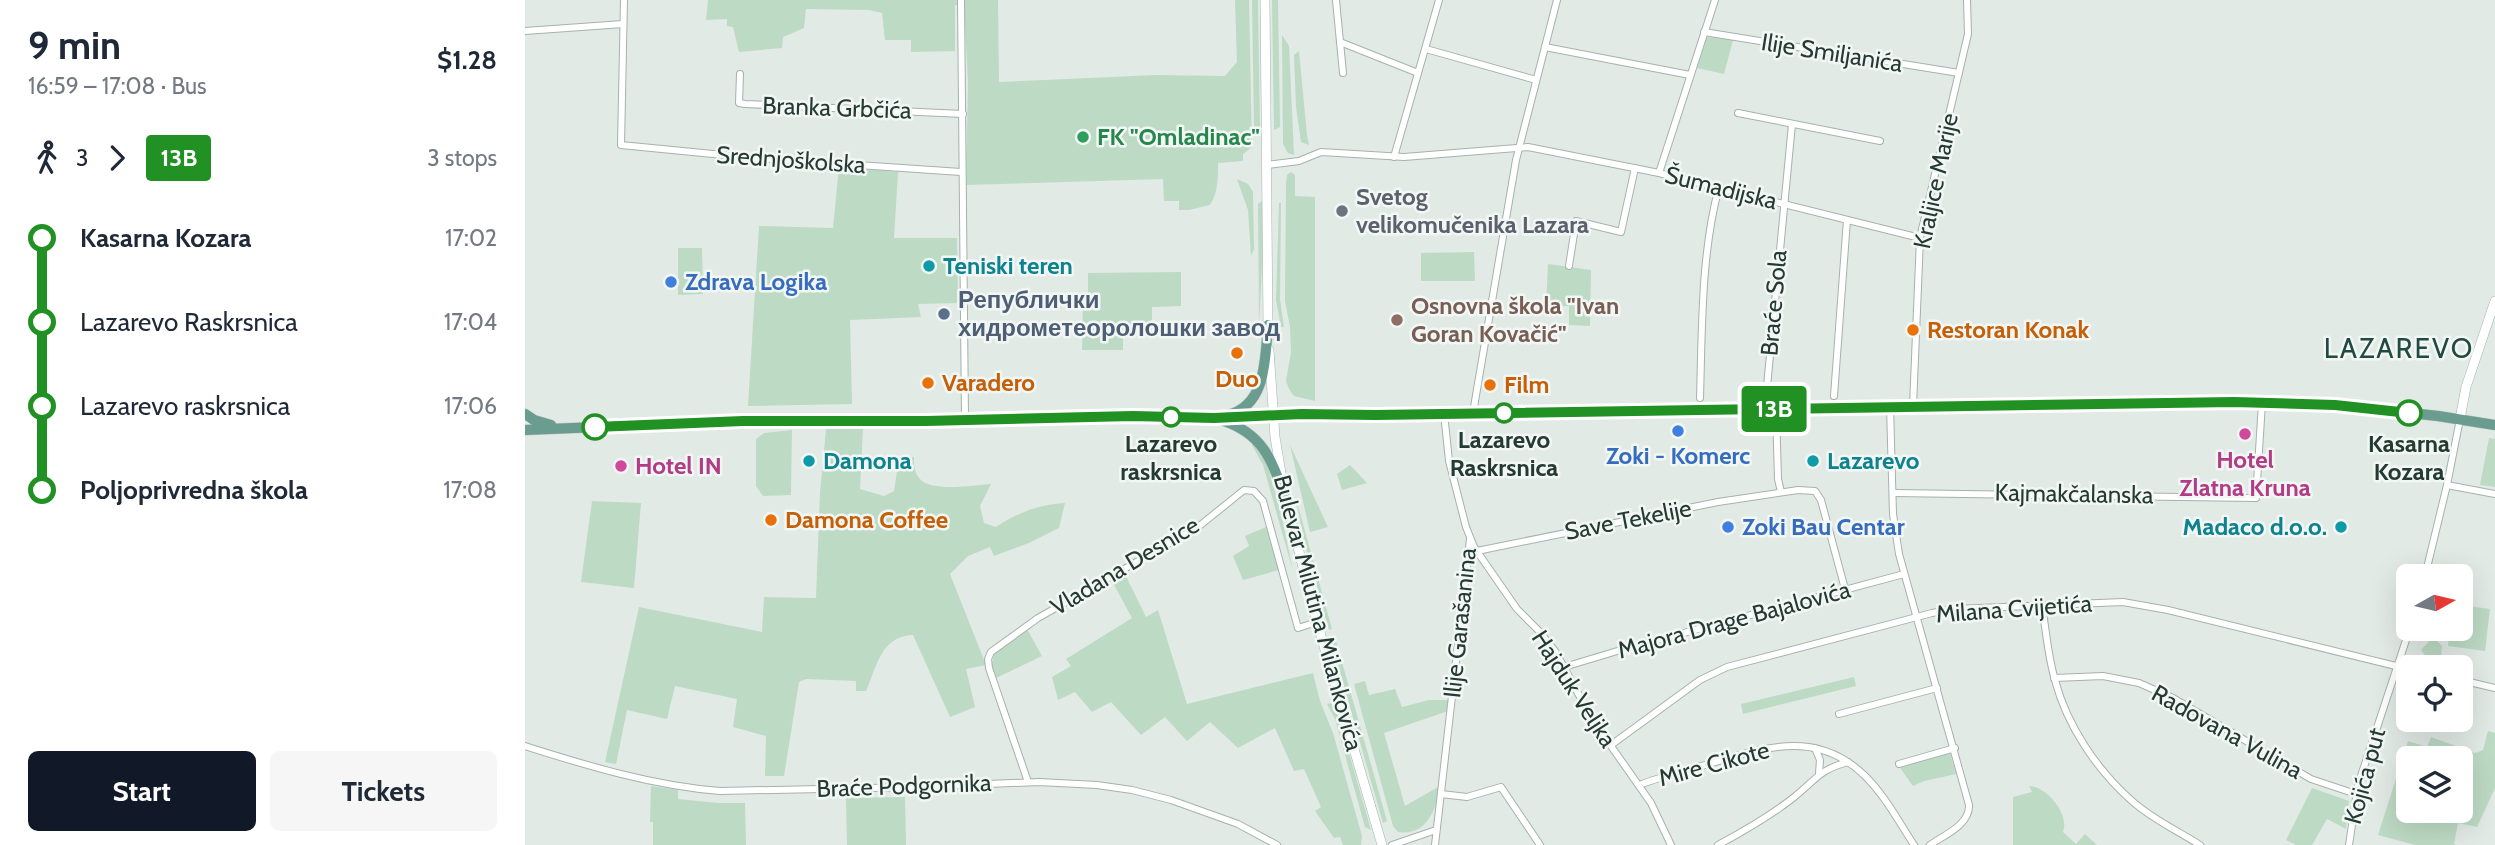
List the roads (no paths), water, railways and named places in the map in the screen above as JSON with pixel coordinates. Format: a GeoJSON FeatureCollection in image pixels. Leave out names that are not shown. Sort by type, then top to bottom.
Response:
{"type":"FeatureCollection","features":[{"type":"Feature","properties":{"kind":"main road"},"geometry":{"type":"LineString","coordinates":[[1214,418],[1236,412],[1253,398],[1261,380],[1268,325]]}},
{"type":"Feature","properties":{"kind":"main road"},"geometry":{"type":"LineString","coordinates":[[525,430],[743,421],[1133,416],[1214,418],[1302,414],[1913,405],[2262,403],[2335,405],[2495,425]]}},
{"type":"Feature","properties":{"kind":"main road"},"geometry":{"type":"LineString","coordinates":[[525,414],[539,422],[569,427]]}},
{"type":"Feature","properties":{"kind":"main road"},"geometry":{"type":"LineString","coordinates":[[1214,418],[1242,429],[1259,443],[1271,458],[1286,498]]}},
{"type":"Feature","properties":{"kind":"street"},"geometry":{"type":"LineString","coordinates":[[525,30],[623,24],[624,0]]}},
{"type":"Feature","properties":{"kind":"street"},"geometry":{"type":"LineString","coordinates":[[961,0],[965,420]]}},
{"type":"Feature","properties":{"kind":"street","name":"Bulevar Milutina Milankovića"},"geometry":{"type":"LineString","coordinates":[[1265,0],[1268,325],[1279,467],[1317,622],[1382,845]]}},
{"type":"Feature","properties":{"kind":"street"},"geometry":{"type":"LineString","coordinates":[[1336,0],[1343,72]]}},
{"type":"Feature","properties":{"kind":"street"},"geometry":{"type":"LineString","coordinates":[[1394,157],[1439,0]]}},
{"type":"Feature","properties":{"kind":"street"},"geometry":{"type":"LineString","coordinates":[[1473,413],[1520,147],[1557,0]]}},
{"type":"Feature","properties":{"kind":"street"},"geometry":{"type":"LineString","coordinates":[[1659,173],[1714,0]]}},
{"type":"Feature","properties":{"kind":"street","name":"Kraljice Marije"},"geometry":{"type":"LineString","coordinates":[[1913,405],[1920,238],[1968,34],[1967,0]]}},
{"type":"Feature","properties":{"kind":"street","name":"Srednjoškolska"},"geometry":{"type":"LineString","coordinates":[[623,24],[621,145],[754,158],[961,172]]}},
{"type":"Feature","properties":{"kind":"street","name":"Ilije Smiljanića"},"geometry":{"type":"LineString","coordinates":[[1704,32],[1959,74]]}},
{"type":"Feature","properties":{"kind":"street"},"geometry":{"type":"LineString","coordinates":[[1340,42],[1418,73]]}},
{"type":"Feature","properties":{"kind":"street"},"geometry":{"type":"LineString","coordinates":[[1545,47],[1690,75]]}},
{"type":"Feature","properties":{"kind":"street"},"geometry":{"type":"LineString","coordinates":[[1426,49],[1536,80]]}},
{"type":"Feature","properties":{"kind":"street","name":"Branka Grbčića"},"geometry":{"type":"LineString","coordinates":[[740,74],[739,103],[963,114]]}},
{"type":"Feature","properties":{"kind":"street"},"geometry":{"type":"LineString","coordinates":[[1738,113],[1880,141]]}},
{"type":"Feature","properties":{"kind":"street","name":"Braće Sola"},"geometry":{"type":"LineString","coordinates":[[1766,397],[1791,124]]}},
{"type":"Feature","properties":{"kind":"street","name":"Šumadijska"},"geometry":{"type":"LineString","coordinates":[[1267,165],[1291,162],[1321,152],[1394,157],[1520,147],[1659,173],[1920,238]]}},
{"type":"Feature","properties":{"kind":"street"},"geometry":{"type":"LineString","coordinates":[[1569,267],[1576,221],[1621,232],[1635,168]]}},
{"type":"Feature","properties":{"kind":"street"},"geometry":{"type":"LineString","coordinates":[[1700,398],[1707,264],[1719,187]]}},
{"type":"Feature","properties":{"kind":"street"},"geometry":{"type":"LineString","coordinates":[[1834,396],[1847,220]]}},
{"type":"Feature","properties":{"kind":"street"},"geometry":{"type":"LineString","coordinates":[[2428,564],[2466,387],[2495,301]]}},
{"type":"Feature","properties":{"kind":"street","name":"Kajmakčalanska"},"geometry":{"type":"LineString","coordinates":[[1893,493],[2256,498],[2262,403]]}},
{"type":"Feature","properties":{"kind":"street"},"geometry":{"type":"LineString","coordinates":[[1890,407],[1895,534],[1969,805],[1969,814],[1965,821],[1930,845]]}},
{"type":"Feature","properties":{"kind":"street"},"geometry":{"type":"LineString","coordinates":[[1776,409],[1778,479],[1781,492]]}},
{"type":"Feature","properties":{"kind":"street","name":"Ilije Garašanina"},"geometry":{"type":"LineString","coordinates":[[1435,845],[1470,537],[1449,461],[1444,413]]}},
{"type":"Feature","properties":{"kind":"street"},"geometry":{"type":"LineString","coordinates":[[2447,485],[2495,494]]}},
{"type":"Feature","properties":{"kind":"street","name":"Vladana Desnice"},"geometry":{"type":"LineString","coordinates":[[1028,782],[989,668],[988,659],[991,652],[1038,618],[1198,527],[1244,490],[1254,491],[1263,501],[1298,628],[1317,622]]}},
{"type":"Feature","properties":{"kind":"street","name":"Save Tekelije"},"geometry":{"type":"LineString","coordinates":[[1477,551],[1707,504],[1811,490],[1818,495],[1845,589]]}},
{"type":"Feature","properties":{"kind":"street","name":"Hajduk Veljka"},"geometry":{"type":"LineString","coordinates":[[1470,537],[1504,592],[1547,640],[1587,711],[1639,785],[1671,845]]}},
{"type":"Feature","properties":{"kind":"street","name":"Majora Drage Bajalovića"},"geometry":{"type":"LineString","coordinates":[[1564,667],[1904,574]]}},
{"type":"Feature","properties":{"kind":"street","name":"Milana Cvijetića"},"geometry":{"type":"LineString","coordinates":[[1611,745],[1665,704],[1714,672],[1750,660],[1954,610],[2116,602],[2145,604],[2396,667]]}},
{"type":"Feature","properties":{"kind":"street"},"geometry":{"type":"LineString","coordinates":[[2042,606],[2060,698],[2094,760],[2134,803],[2200,845]]}},
{"type":"Feature","properties":{"kind":"street","name":"Kojića put"},"geometry":{"type":"LineString","coordinates":[[2349,845],[2356,794],[2396,673]]}},
{"type":"Feature","properties":{"kind":"street","name":"Radovana Vulina"},"geometry":{"type":"LineString","coordinates":[[2054,678],[2103,676],[2139,683],[2173,698],[2311,779],[2356,794]]}},
{"type":"Feature","properties":{"kind":"street"},"geometry":{"type":"LineString","coordinates":[[2473,683],[2495,688]]}},
{"type":"Feature","properties":{"kind":"street"},"geometry":{"type":"LineString","coordinates":[[1839,715],[1937,688]]}},
{"type":"Feature","properties":{"kind":"street","name":"Braće Podgornika"},"geometry":{"type":"LineString","coordinates":[[525,746],[624,774],[720,791],[916,788],[1028,782],[1061,782],[1132,790],[1238,824],[1277,845]]}},
{"type":"Feature","properties":{"kind":"street","name":"Mire Cikote"},"geometry":{"type":"LineString","coordinates":[[1639,785],[1770,747],[1815,748],[1830,752],[1848,762],[1874,786],[1915,845]]}},
{"type":"Feature","properties":{"kind":"street"},"geometry":{"type":"LineString","coordinates":[[1815,748],[1820,760],[1819,773]]}},
{"type":"Feature","properties":{"kind":"street"},"geometry":{"type":"LineString","coordinates":[[1899,764],[1955,748]]}},
{"type":"Feature","properties":{"kind":"street"},"geometry":{"type":"LineString","coordinates":[[1719,845],[1796,796],[1819,773],[1848,762]]}},
{"type":"Feature","properties":{"kind":"street"},"geometry":{"type":"LineString","coordinates":[[1441,794],[1467,797],[1501,787],[1540,845]]}},
{"type":"Feature","properties":{"kind":"street"},"geometry":{"type":"LineString","coordinates":[[1392,845],[1436,830]]}},
{"type":"Feature","properties":{"kind":"place","name":"FK \"Omladinac\""},"geometry":{"type":"Point","coordinates":[1083,137]}},
{"type":"Feature","properties":{"kind":"place","name":"Svetog velikomučenika Lazara"},"geometry":{"type":"Point","coordinates":[1342,211]}},
{"type":"Feature","properties":{"kind":"place","name":"Teniski teren"},"geometry":{"type":"Point","coordinates":[929,266]}},
{"type":"Feature","properties":{"kind":"place","name":"Zdrava Logika"},"geometry":{"type":"Point","coordinates":[671,282]}},
{"type":"Feature","properties":{"kind":"place","name":"Републички хидрометеоролошки завод"},"geometry":{"type":"Point","coordinates":[944,314]}},
{"type":"Feature","properties":{"kind":"place","name":"Osnovna škola \"Ivan Goran Kovačić\""},"geometry":{"type":"Point","coordinates":[1397,320]}},
{"type":"Feature","properties":{"kind":"place","name":"Restoran Konak"},"geometry":{"type":"Point","coordinates":[1913,330]}},
{"type":"Feature","properties":{"kind":"place","name":"Duo"},"geometry":{"type":"Point","coordinates":[1237,353]}},
{"type":"Feature","properties":{"kind":"place","name":"Varadero"},"geometry":{"type":"Point","coordinates":[928,383]}},
{"type":"Feature","properties":{"kind":"place","name":"Film"},"geometry":{"type":"Point","coordinates":[1490,385]}},
{"type":"Feature","properties":{"kind":"place","name":"Lazarevo Raskrsnica"},"geometry":{"type":"Point","coordinates":[1504,413]}},
{"type":"Feature","properties":{"kind":"place","name":"Kasarna Kozara"},"geometry":{"type":"Point","coordinates":[2409,413]}},
{"type":"Feature","properties":{"kind":"place","name":"Lazarevo raskrsnica"},"geometry":{"type":"Point","coordinates":[1171,417]}},
{"type":"Feature","properties":{"kind":"place","name":"Zoki - Komerc"},"geometry":{"type":"Point","coordinates":[1678,431]}},
{"type":"Feature","properties":{"kind":"place","name":"Hotel Zlatna Kruna"},"geometry":{"type":"Point","coordinates":[2245,434]}},
{"type":"Feature","properties":{"kind":"place","name":"Damona"},"geometry":{"type":"Point","coordinates":[809,461]}},
{"type":"Feature","properties":{"kind":"place","name":"Lazarevo"},"geometry":{"type":"Point","coordinates":[1813,461]}},
{"type":"Feature","properties":{"kind":"place","name":"Hotel IN"},"geometry":{"type":"Point","coordinates":[621,466]}},
{"type":"Feature","properties":{"kind":"place","name":"Damona Coffee"},"geometry":{"type":"Point","coordinates":[771,520]}},
{"type":"Feature","properties":{"kind":"place","name":"Zoki Bau Centar"},"geometry":{"type":"Point","coordinates":[1728,527]}},
{"type":"Feature","properties":{"kind":"place","name":"Madaco d.o.o."},"geometry":{"type":"Point","coordinates":[2341,527]}},
{"type":"Feature","properties":{"kind":"district","name":"LAZAREVO"},"geometry":{"type":"Point","coordinates":[2399,348]}}]}
